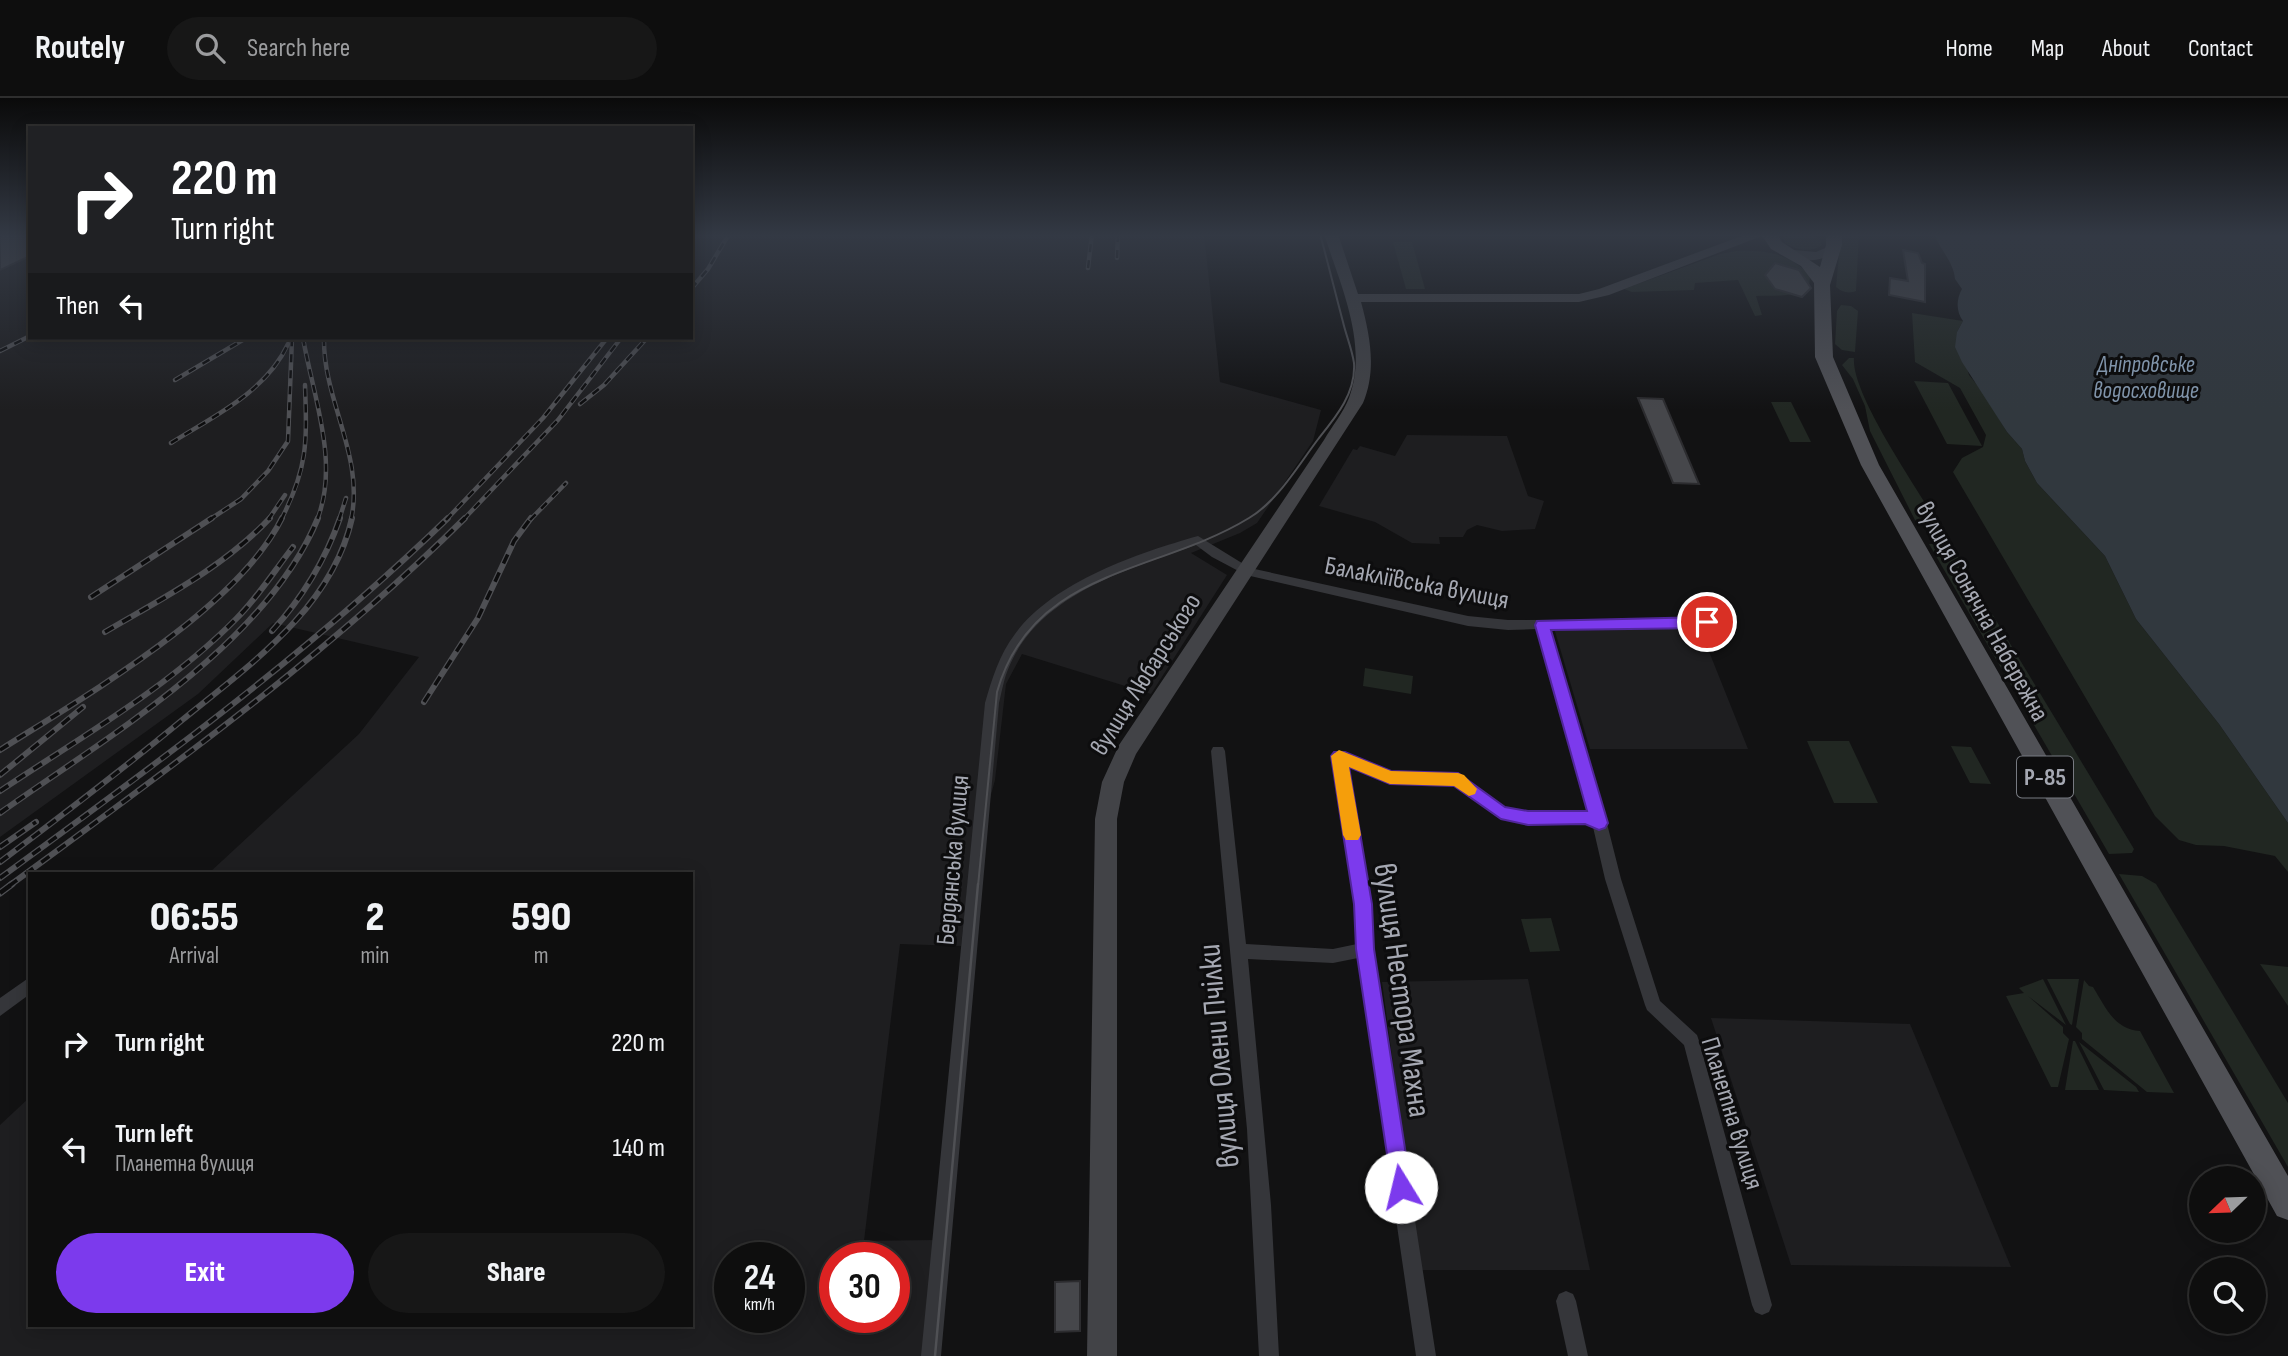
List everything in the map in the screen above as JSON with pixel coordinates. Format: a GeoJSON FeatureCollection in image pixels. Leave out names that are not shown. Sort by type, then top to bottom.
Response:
{"type":"FeatureCollection","features":[{"type":"Feature","properties":{"kind":"main road","name":"вулиця Любарського"},"geometry":{"type":"LineString","coordinates":[[1102,1356],[1103,955],[1107,807],[1113,782],[1128,751],[1358,396],[1363,371],[1362,344],[1349,293]]}},
{"type":"Feature","properties":{"kind":"main road"},"geometry":{"type":"LineString","coordinates":[[1351,298],[1579,298],[1601,293]]}},
{"type":"Feature","properties":{"kind":"main road","name":"вулиця Сонячна Набережна"},"geometry":{"type":"LineString","coordinates":[[1822,293],[1821,339],[1824,357],[1870,465],[2288,1205]]}},
{"type":"Feature","properties":{"kind":"street","name":"Бердянська вулиця"},"geometry":{"type":"LineString","coordinates":[[931,1356],[989,727],[995,686],[1001,669],[1016,641],[1039,615],[1067,594],[1100,576],[1198,540],[1246,571]]}},
{"type":"Feature","properties":{"kind":"street","name":"Балакліївська вулиця"},"geometry":{"type":"LineString","coordinates":[[1246,571],[1468,621],[1542,625],[1707,622]]}},
{"type":"Feature","properties":{"kind":"street","name":"Планетна вулиця"},"geometry":{"type":"LineString","coordinates":[[1542,625],[1614,879],[1653,1005],[1691,1041],[1762,1305]]}},
{"type":"Feature","properties":{"kind":"street","name":"вулиця Олени Пчілки"},"geometry":{"type":"LineString","coordinates":[[1218,751],[1239,951],[1265,1259],[1269,1356]]}},
{"type":"Feature","properties":{"kind":"street","name":"вулиця Нестора Махна"},"geometry":{"type":"LineString","coordinates":[[1426,1356],[1365,949],[1363,904],[1339,756],[1390,778],[1458,780],[1501,812],[1528,818],[1586,817],[1599,823]]}},
{"type":"Feature","properties":{"kind":"street"},"geometry":{"type":"LineString","coordinates":[[1239,951],[1323,956],[1365,949]]}},
{"type":"Feature","properties":{"kind":"street"},"geometry":{"type":"LineString","coordinates":[[0,1008],[28,986]]}},
{"type":"Feature","properties":{"kind":"street"},"geometry":{"type":"LineString","coordinates":[[1566,1301],[1578,1356]]}},
{"type":"Feature","properties":{"kind":"shaded area"},"geometry":{"type":"Polygon","coordinates":[[[0,293],[28,293],[28,340],[693,340],[693,293],[1210,293],[1220,382],[1321,410],[1313,441],[1257,523],[1191,553],[1227,575],[1151,694],[1022,654],[1006,684],[995,780],[968,881],[961,946],[900,944],[864,1241],[934,1240],[923,1356],[0,1356],[0,1125],[28,1099],[28,1327],[693,1327],[693,872],[210,872],[359,734],[419,657],[273,623],[198,694],[0,837],[0,293]]]}},
{"type":"Feature","properties":{"kind":"shaded area"},"geometry":{"type":"Polygon","coordinates":[[[1744,293],[1796,293],[1756,296],[1762,315],[1755,316],[1744,293]]]}},
{"type":"Feature","properties":{"kind":"shaded area"},"geometry":{"type":"Polygon","coordinates":[[[1841,305],[1851,306],[1858,311],[1855,352],[1842,350],[1835,344],[1837,311],[1841,305]]]}},
{"type":"Feature","properties":{"kind":"shaded area"},"geometry":{"type":"Polygon","coordinates":[[[1912,313],[1963,321],[1957,332],[1969,375],[2007,432],[2022,449],[2037,483],[2105,556],[2136,619],[2219,724],[2288,823],[2288,872],[2275,856],[2224,846],[2196,845],[2179,840],[2155,816],[1953,472],[1962,458],[1983,447],[1986,435],[1960,388],[1915,362],[1912,313]]]}},
{"type":"Feature","properties":{"kind":"shaded area"},"geometry":{"type":"Polygon","coordinates":[[[1849,358],[1854,358],[1856,374],[1873,415],[1935,519],[1916,522],[1870,431],[1865,406],[1853,379],[1842,365],[1849,358]]]}},
{"type":"Feature","properties":{"kind":"shaded area"},"geometry":{"type":"Polygon","coordinates":[[[1914,381],[1948,383],[1982,446],[1947,444],[1914,381]]]}},
{"type":"Feature","properties":{"kind":"shaded area"},"geometry":{"type":"Polygon","coordinates":[[[1771,402],[1791,402],[1811,442],[1790,442],[1771,402]]]}},
{"type":"Feature","properties":{"kind":"shaded area"},"geometry":{"type":"Polygon","coordinates":[[[1407,435],[1507,436],[1528,496],[1544,501],[1535,529],[1502,531],[1477,525],[1467,530],[1463,537],[1439,537],[1440,544],[1412,543],[1375,522],[1319,506],[1353,449],[1357,450],[1360,446],[1395,456],[1407,435]]]}},
{"type":"Feature","properties":{"kind":"shaded area"},"geometry":{"type":"Polygon","coordinates":[[[1929,544],[1941,544],[1953,549],[2134,849],[2132,853],[2109,854],[1929,544]]]}},
{"type":"Feature","properties":{"kind":"shaded area"},"geometry":{"type":"Polygon","coordinates":[[[1554,628],[1700,629],[1748,749],[1590,749],[1554,628]]]}},
{"type":"Feature","properties":{"kind":"shaded area"},"geometry":{"type":"Polygon","coordinates":[[[1365,668],[1413,676],[1411,694],[1363,686],[1365,668]]]}},
{"type":"Feature","properties":{"kind":"shaded area"},"geometry":{"type":"Polygon","coordinates":[[[1807,741],[1849,741],[1878,803],[1834,803],[1807,741]]]}},
{"type":"Feature","properties":{"kind":"shaded area"},"geometry":{"type":"Polygon","coordinates":[[[1951,746],[1971,747],[1991,784],[1970,783],[1951,746]]]}},
{"type":"Feature","properties":{"kind":"shaded area"},"geometry":{"type":"Polygon","coordinates":[[[2119,874],[2142,876],[2156,884],[2288,1103],[2288,1167],[2119,874]]]}},
{"type":"Feature","properties":{"kind":"shaded area"},"geometry":{"type":"Polygon","coordinates":[[[1551,918],[1560,951],[1530,952],[1521,919],[1551,918]]]}},
{"type":"Feature","properties":{"kind":"shaded area"},"geometry":{"type":"Polygon","coordinates":[[[2260,964],[2288,967],[2288,1006],[2260,964]]]}},
{"type":"Feature","properties":{"kind":"shaded area"},"geometry":{"type":"Polygon","coordinates":[[[1528,979],[1590,1270],[1421,1270],[1382,982],[1528,979]]]}},
{"type":"Feature","properties":{"kind":"shaded area"},"geometry":{"type":"Polygon","coordinates":[[[2043,979],[2066,1025],[2028,996],[2063,1027],[2063,1033],[2069,1039],[2058,1087],[2051,1087],[2006,996],[2024,993],[2019,988],[2043,979]]]}},
{"type":"Feature","properties":{"kind":"shaded area"},"geometry":{"type":"Polygon","coordinates":[[[2047,979],[2079,979],[2072,1025],[2070,1024],[2047,979]]]}},
{"type":"Feature","properties":{"kind":"shaded area"},"geometry":{"type":"Polygon","coordinates":[[[2084,980],[2093,987],[2117,1022],[2140,1031],[2174,1093],[2147,1092],[2082,1039],[2082,1033],[2076,1027],[2084,980]]]}},
{"type":"Feature","properties":{"kind":"shaded area"},"geometry":{"type":"Polygon","coordinates":[[[1711,1018],[1910,1024],[2011,1267],[1791,1265],[1711,1018]]]}},
{"type":"Feature","properties":{"kind":"shaded area"},"geometry":{"type":"Polygon","coordinates":[[[2075,1041],[2099,1090],[2065,1090],[2075,1041]]]}},
{"type":"Feature","properties":{"kind":"shaded area"},"geometry":{"type":"Polygon","coordinates":[[[2079,1042],[2136,1087],[2139,1092],[2104,1090],[2079,1042]]]}},
{"type":"Feature","properties":{"kind":"water","name":"Дніпровське водосховище"},"geometry":{"type":"Polygon","coordinates":[[[1961,293],[2288,293],[2288,823],[2219,724],[2136,619],[2105,556],[2037,483],[2022,449],[2007,432],[1955,347],[1957,332],[1963,321],[1959,314],[1961,293]]]}},
{"type":"Feature","properties":{"kind":"building"},"geometry":{"type":"Polygon","coordinates":[[[1788,293],[1806,293],[1802,297],[1788,293]]]}},
{"type":"Feature","properties":{"kind":"building"},"geometry":{"type":"Polygon","coordinates":[[[1889,293],[1925,293],[1925,302],[1889,295],[1889,293]]]}},
{"type":"Feature","properties":{"kind":"building"},"geometry":{"type":"Polygon","coordinates":[[[1638,398],[1663,399],[1699,484],[1673,483],[1638,398]]]}},
{"type":"Feature","properties":{"kind":"building"},"geometry":{"type":"Polygon","coordinates":[[[1080,1281],[1080,1331],[1055,1332],[1055,1282],[1080,1281]]]}},
{"type":"Feature","properties":{"kind":"tram line"},"geometry":{"type":"LineString","coordinates":[[978,886],[997,692],[1014,651],[1038,620],[1068,597],[1102,579],[1213,536],[1249,518],[1269,502],[1332,422],[1344,404],[1352,384],[1354,363],[1335,293]]}},
{"type":"Feature","properties":{"kind":"tram line"},"geometry":{"type":"LineString","coordinates":[[935,1356],[978,884]]}},
{"type":"Feature","properties":{"kind":"railway"},"geometry":{"type":"LineString","coordinates":[[0,351],[28,337]]}},
{"type":"Feature","properties":{"kind":"railway"},"geometry":{"type":"LineString","coordinates":[[175,380],[243,340]]}},
{"type":"Feature","properties":{"kind":"railway"},"geometry":{"type":"LineString","coordinates":[[209,520],[241,499],[268,471],[288,441],[292,340]]}},
{"type":"Feature","properties":{"kind":"railway"},"geometry":{"type":"LineString","coordinates":[[303,340],[325,453],[326,476],[317,520]]}},
{"type":"Feature","properties":{"kind":"railway"},"geometry":{"type":"LineString","coordinates":[[324,340],[330,384],[353,473],[351,520]]}},
{"type":"Feature","properties":{"kind":"railway"},"geometry":{"type":"LineString","coordinates":[[447,519],[543,418],[605,340]]}},
{"type":"Feature","properties":{"kind":"railway"},"geometry":{"type":"LineString","coordinates":[[464,519],[558,420],[619,340]]}},
{"type":"Feature","properties":{"kind":"railway"},"geometry":{"type":"LineString","coordinates":[[580,404],[604,385],[645,340]]}},
{"type":"Feature","properties":{"kind":"railway"},"geometry":{"type":"LineString","coordinates":[[171,443],[253,389],[278,361],[288,344]]}},
{"type":"Feature","properties":{"kind":"railway"},"geometry":{"type":"LineString","coordinates":[[282,518],[296,485],[304,454],[305,385]]}},
{"type":"Feature","properties":{"kind":"railway"},"geometry":{"type":"LineString","coordinates":[[530,520],[566,483]]}},
{"type":"Feature","properties":{"kind":"railway"},"geometry":{"type":"LineString","coordinates":[[268,520],[285,495]]}},
{"type":"Feature","properties":{"kind":"railway"},"geometry":{"type":"LineString","coordinates":[[339,520],[346,498]]}},
{"type":"Feature","properties":{"kind":"railway"},"geometry":{"type":"LineString","coordinates":[[91,597],[212,518]]}},
{"type":"Feature","properties":{"kind":"railway"},"geometry":{"type":"LineString","coordinates":[[0,750],[115,677],[195,617],[231,585],[260,552],[282,518]]}},
{"type":"Feature","properties":{"kind":"railway"},"geometry":{"type":"LineString","coordinates":[[272,631],[312,578],[340,518]]}},
{"type":"Feature","properties":{"kind":"railway"},"geometry":{"type":"LineString","coordinates":[[0,862],[159,739],[259,657],[284,633],[307,608],[326,580],[342,551],[352,518]]}},
{"type":"Feature","properties":{"kind":"railway"},"geometry":{"type":"LineString","coordinates":[[424,702],[478,618],[514,541],[531,518]]}},
{"type":"Feature","properties":{"kind":"railway"},"geometry":{"type":"LineString","coordinates":[[0,878],[230,706],[342,615],[447,519]]}},
{"type":"Feature","properties":{"kind":"railway"},"geometry":{"type":"LineString","coordinates":[[9,886],[244,710],[357,617],[464,519]]}},
{"type":"Feature","properties":{"kind":"railway"},"geometry":{"type":"LineString","coordinates":[[105,632],[213,567],[268,520]]}},
{"type":"Feature","properties":{"kind":"railway"},"geometry":{"type":"LineString","coordinates":[[0,813],[134,719],[223,647],[262,607],[294,564],[317,520]]}},
{"type":"Feature","properties":{"kind":"railway"},"geometry":{"type":"LineString","coordinates":[[0,791],[123,711],[182,667],[245,610],[293,547]]}},
{"type":"Feature","properties":{"kind":"railway"},"geometry":{"type":"LineString","coordinates":[[0,775],[83,707]]}},
{"type":"Feature","properties":{"kind":"railway"},"geometry":{"type":"LineString","coordinates":[[0,847],[36,822]]}},
{"type":"Feature","properties":{"kind":"railway"},"geometry":{"type":"LineString","coordinates":[[0,893],[12,884]]}},
{"type":"Feature","properties":{"kind":"slow traffic"},"geometry":{"type":"LineString","coordinates":[[1352,835],[1339,756],[1390,778],[1458,780],[1469,789]]}},
{"type":"Feature","properties":{"kind":"route"},"geometry":{"type":"LineString","coordinates":[[1401,1187],[1365,949],[1363,904],[1339,756],[1390,778],[1458,780],[1482,801],[1501,812],[1528,818],[1586,817],[1599,823],[1542,625],[1707,622]]}}]}
